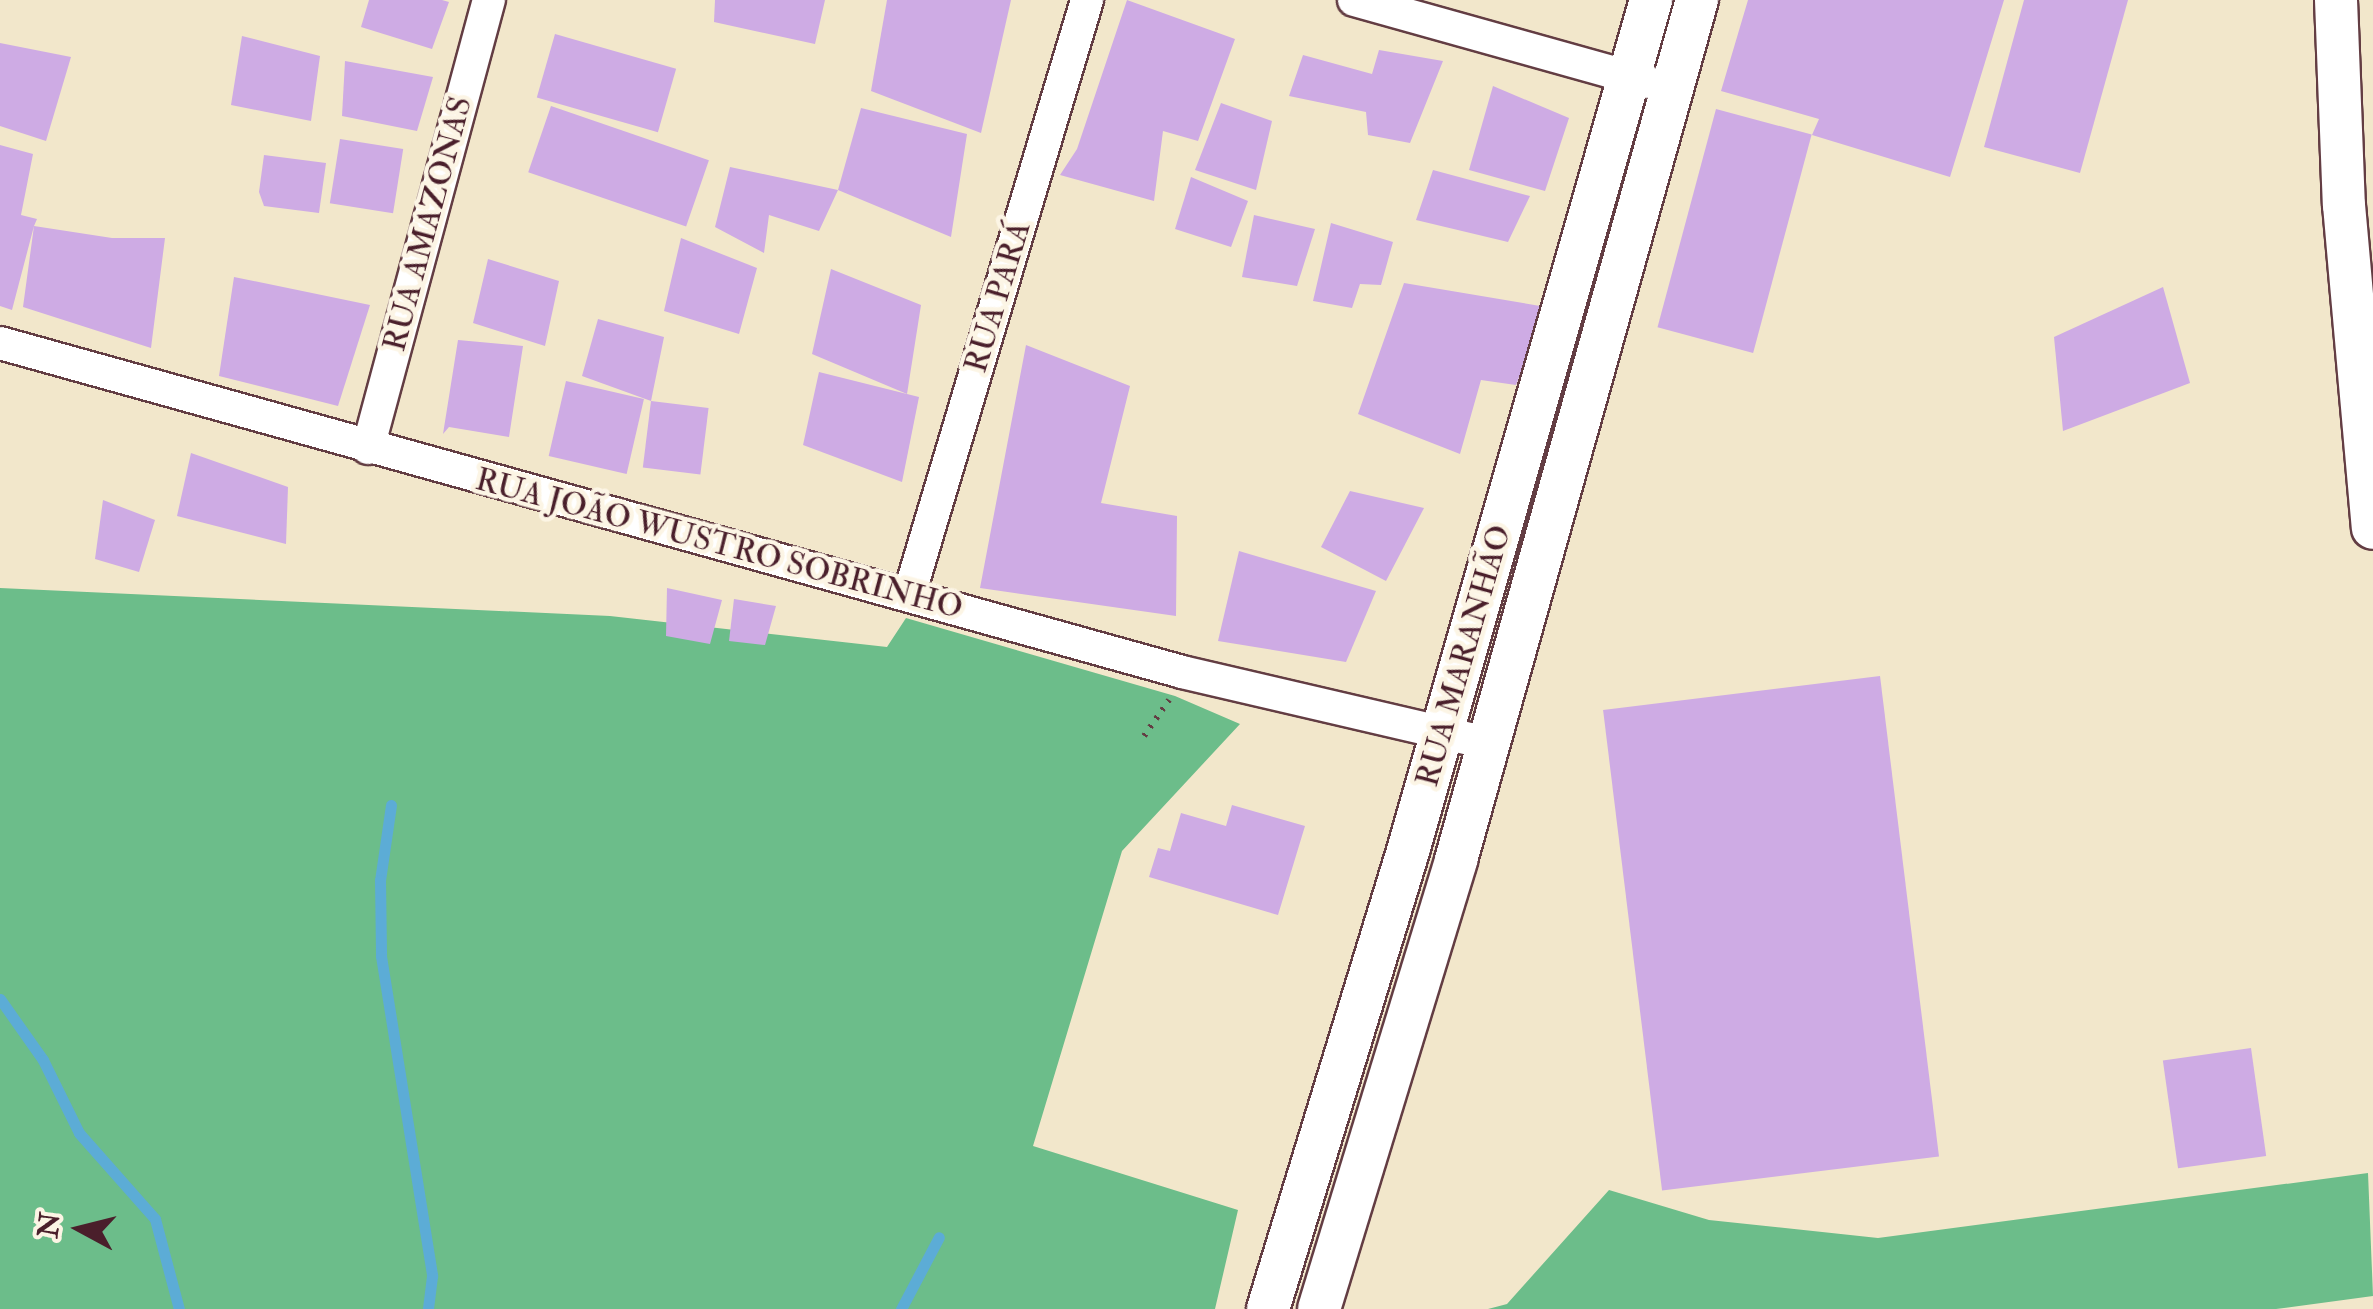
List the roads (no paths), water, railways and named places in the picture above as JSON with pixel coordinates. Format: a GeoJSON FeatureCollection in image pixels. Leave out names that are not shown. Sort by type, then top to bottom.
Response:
{"type":"FeatureCollection","features":[{"type":"Feature","properties":{"kind":"street","name":"RUA AMAZONAS"},"geometry":{"type":"LineString","coordinates":[[368,448],[489,0]]}},
{"type":"Feature","properties":{"kind":"street","name":"RUA PARÁ"},"geometry":{"type":"LineString","coordinates":[[909,595],[1087,0]]}},
{"type":"Feature","properties":{"kind":"street"},"geometry":{"type":"LineString","coordinates":[[1354,0],[1671,90]]}},
{"type":"Feature","properties":{"kind":"street","name":"RUA MARANHÃO"},"geometry":{"type":"LineString","coordinates":[[1268,1309],[1510,494],[1651,0]]}},
{"type":"Feature","properties":{"kind":"street","name":"RUA MARANHÃO"},"geometry":{"type":"LineString","coordinates":[[1319,1309],[1487,744],[1696,0]]}},
{"type":"Feature","properties":{"kind":"street"},"geometry":{"type":"LineString","coordinates":[[2336,0],[2344,205],[2373,528]]}},
{"type":"Feature","properties":{"kind":"street","name":"RUA JOÃO WUSTRO SOBRINHO"},"geometry":{"type":"LineString","coordinates":[[0,342],[368,448],[1217,681],[1487,744]]}},
{"type":"Feature","properties":{"kind":"street"},"geometry":{"type":"LineString","coordinates":[[1510,494],[1554,505]]}},
{"type":"Feature","properties":{"kind":"street"},"geometry":{"type":"LineString","coordinates":[[1321,1136],[1368,1148]]}},
{"type":"Feature","properties":{"kind":"waterway"},"geometry":{"type":"LineString","coordinates":[[391,805],[380,880],[381,956],[432,1276],[428,1309]]}},
{"type":"Feature","properties":{"kind":"waterway"},"geometry":{"type":"LineString","coordinates":[[0,999],[43,1060],[79,1133],[155,1219],[179,1309]]}},
{"type":"Feature","properties":{"kind":"waterway"},"geometry":{"type":"LineString","coordinates":[[901,1309],[939,1237]]}}]}
